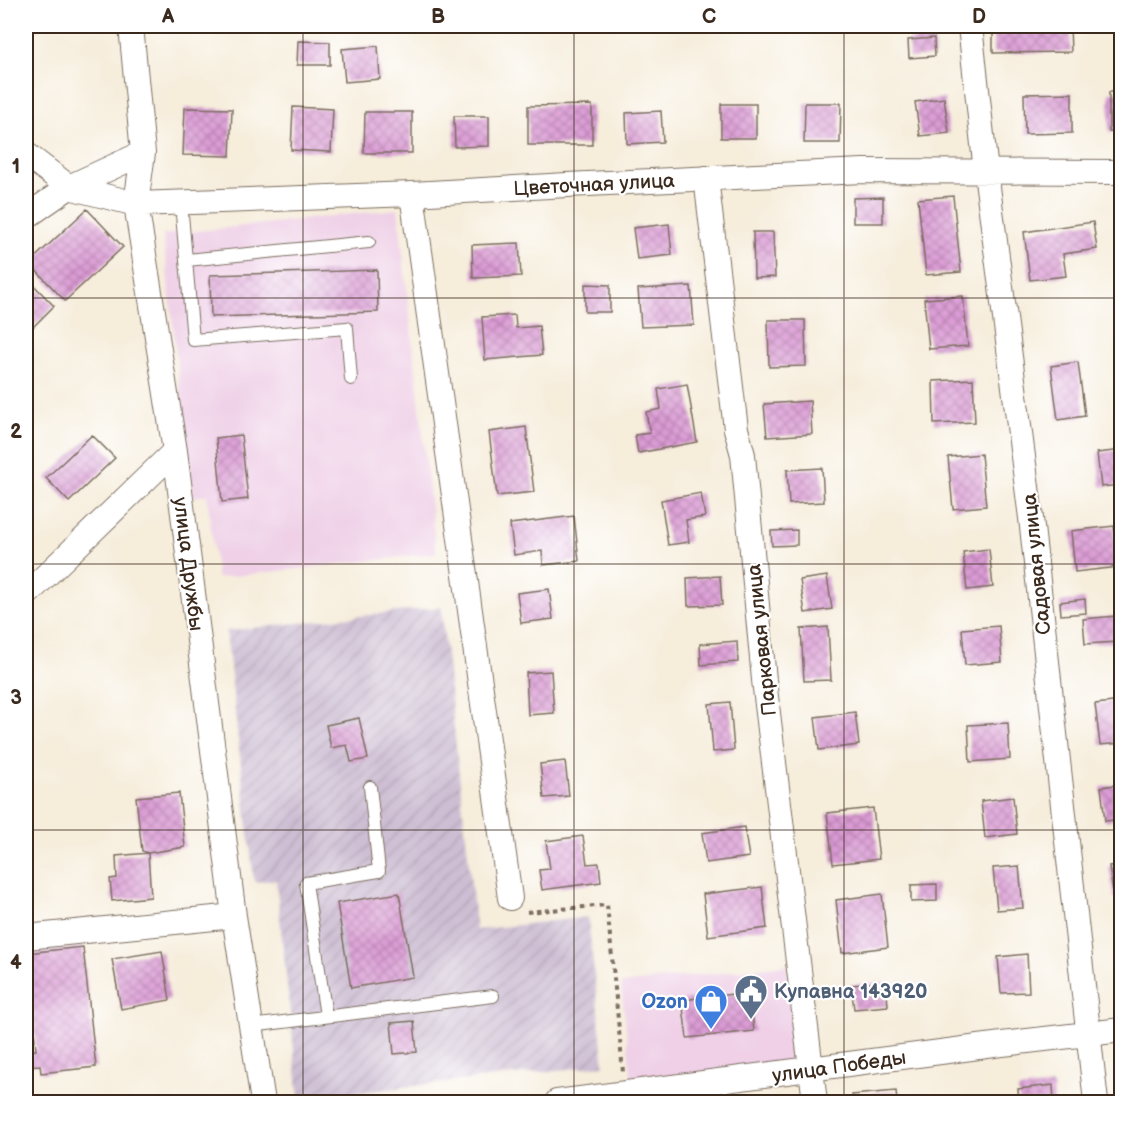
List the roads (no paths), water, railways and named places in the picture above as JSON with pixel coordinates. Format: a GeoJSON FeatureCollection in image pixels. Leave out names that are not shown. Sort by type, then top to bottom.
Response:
{"type":"FeatureCollection","features":[{"type":"Feature","properties":{"kind":"street","name":"улица Дружбы"},"geometry":{"type":"LineString","coordinates":[[131,26],[143,153],[136,204],[175,451],[234,916],[263,1102]]}},
{"type":"Feature","properties":{"kind":"street","name":"Садовая улица"},"geometry":{"type":"LineString","coordinates":[[970,26],[986,172],[1031,518],[1096,1102]]}},
{"type":"Feature","properties":{"kind":"street"},"geometry":{"type":"LineString","coordinates":[[26,217],[69,187],[143,153]]}},
{"type":"Feature","properties":{"kind":"street"},"geometry":{"type":"LineString","coordinates":[[26,154],[69,187]]}},
{"type":"Feature","properties":{"kind":"street","name":"Цветочная улица"},"geometry":{"type":"LineString","coordinates":[[69,187],[136,204],[412,194],[863,171],[1122,172]]}},
{"type":"Feature","properties":{"kind":"street","name":"Парковая улица"},"geometry":{"type":"LineString","coordinates":[[706,178],[736,429],[743,455],[764,680],[815,1102]]}},
{"type":"Feature","properties":{"kind":"street"},"geometry":{"type":"LineString","coordinates":[[412,194],[510,898]]}},
{"type":"Feature","properties":{"kind":"street"},"geometry":{"type":"LineString","coordinates":[[26,595],[175,451]]}},
{"type":"Feature","properties":{"kind":"street"},"geometry":{"type":"LineString","coordinates":[[26,937],[234,916]]}},
{"type":"Feature","properties":{"kind":"street","name":"улица Победы"},"geometry":{"type":"LineString","coordinates":[[556,1102],[1122,1030]]}},
{"type":"Feature","properties":{"kind":"lane"},"geometry":{"type":"LineString","coordinates":[[181,203],[193,340],[347,328],[351,379]]}},
{"type":"Feature","properties":{"kind":"lane"},"geometry":{"type":"LineString","coordinates":[[187,260],[369,242]]}},
{"type":"Feature","properties":{"kind":"lane"},"geometry":{"type":"LineString","coordinates":[[326,1016],[306,883],[379,871],[370,787]]}},
{"type":"Feature","properties":{"kind":"lane"},"geometry":{"type":"LineString","coordinates":[[251,1026],[493,996]]}},
{"type":"Feature","properties":{"kind":"place","name":"Купавна 143920"},"geometry":{"type":"Point","coordinates":[751,1020]}},
{"type":"Feature","properties":{"kind":"place","name":"Ozon"},"geometry":{"type":"Point","coordinates":[711,1030]}}]}
